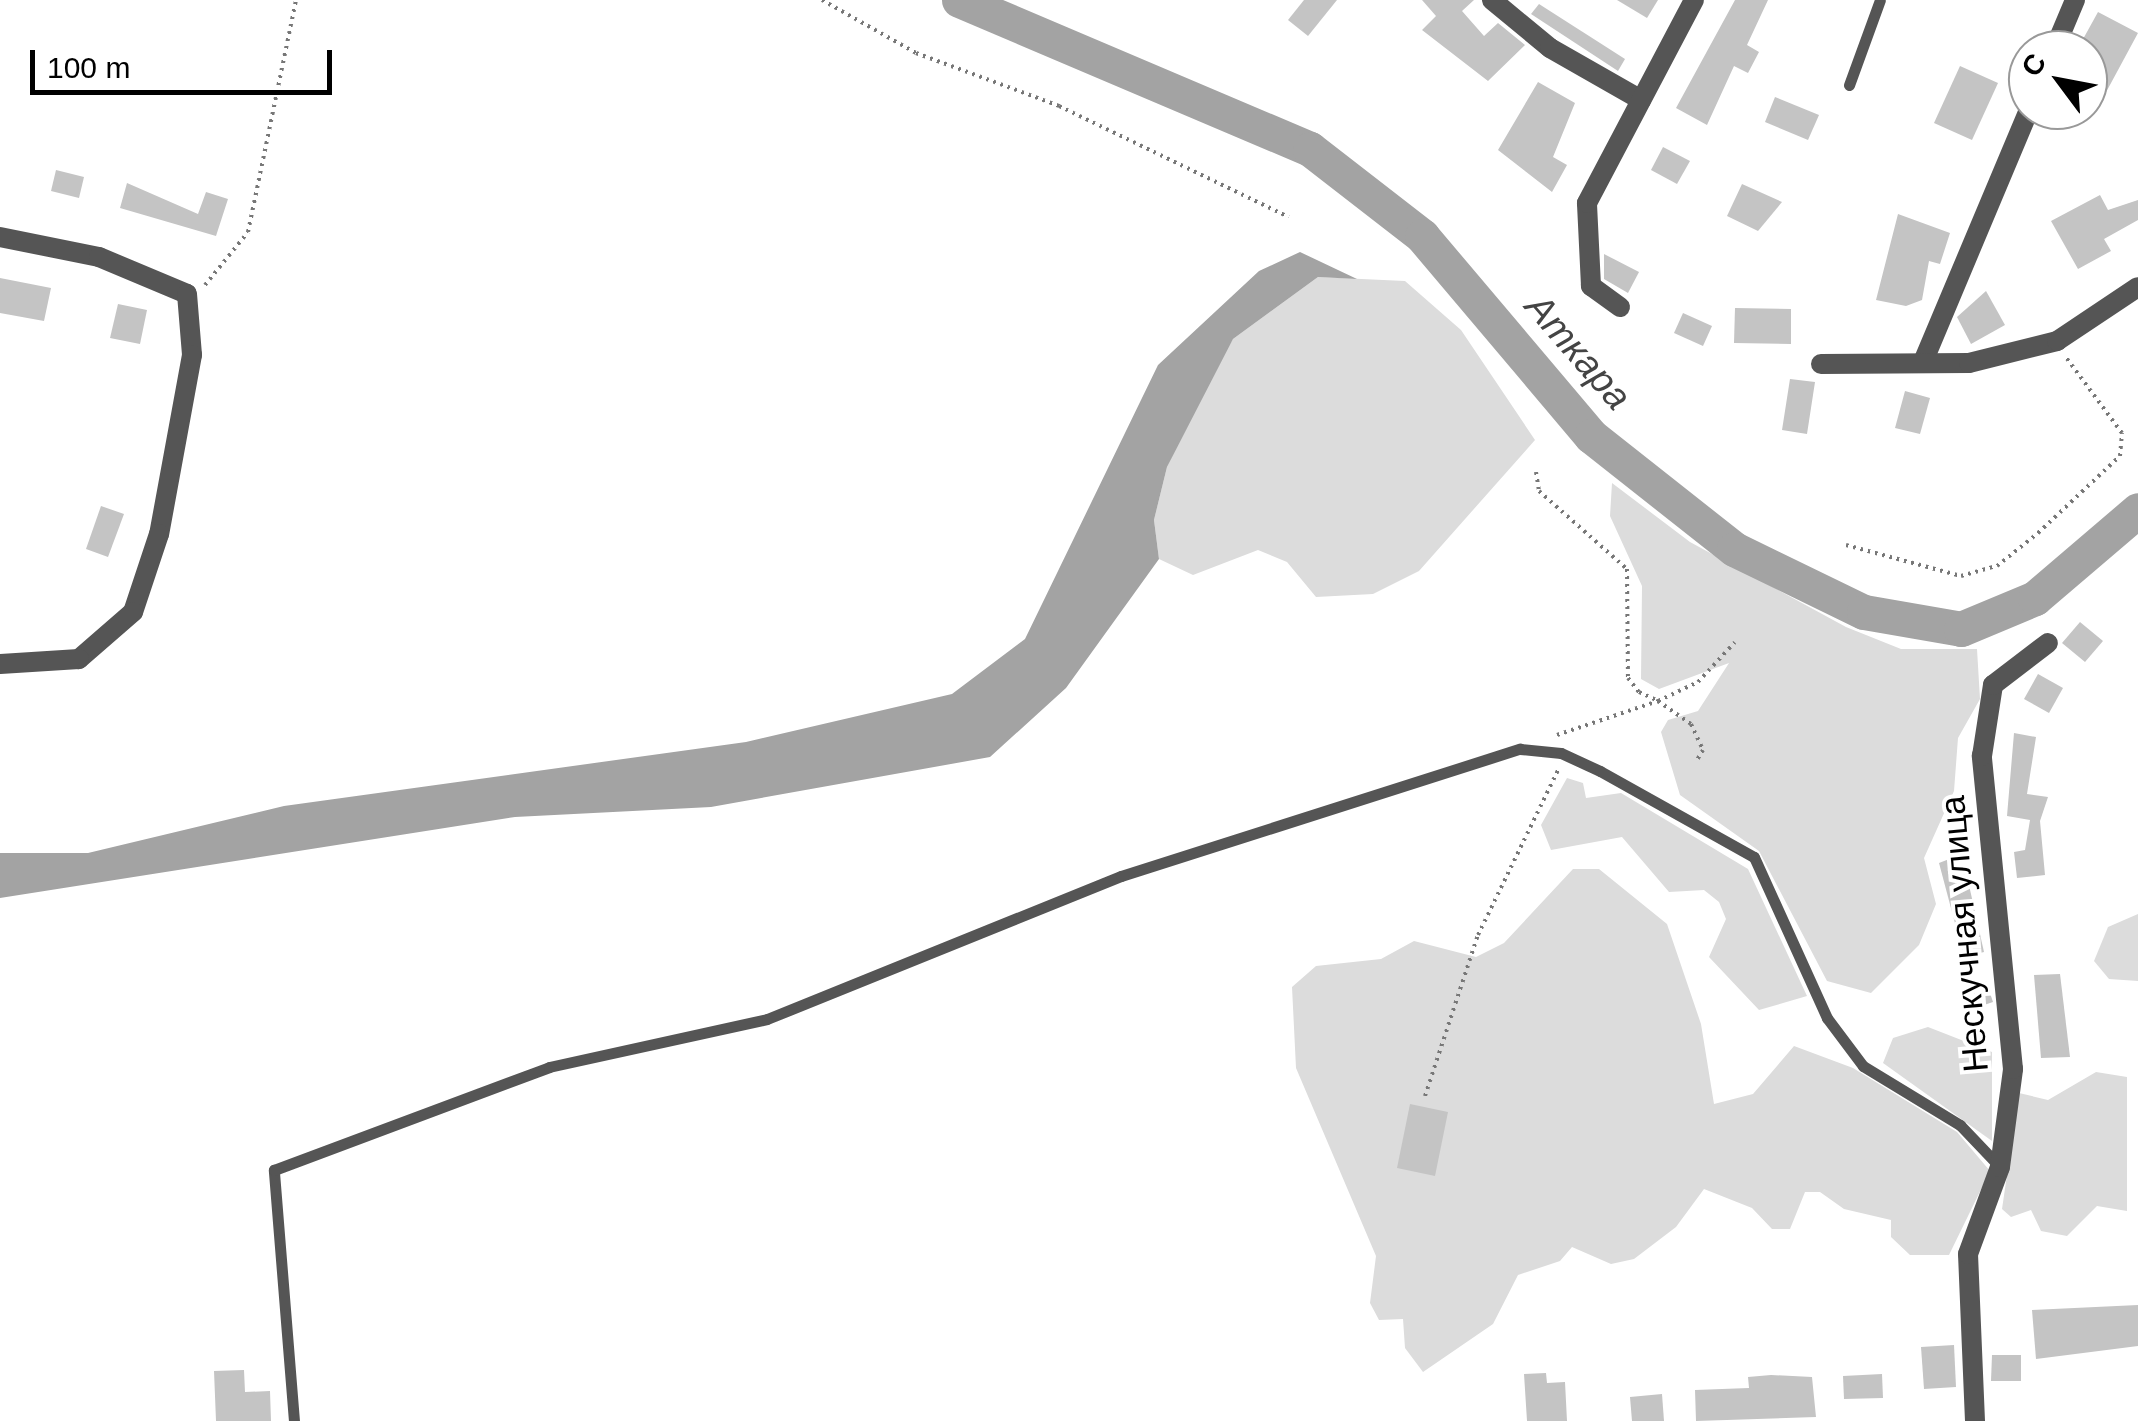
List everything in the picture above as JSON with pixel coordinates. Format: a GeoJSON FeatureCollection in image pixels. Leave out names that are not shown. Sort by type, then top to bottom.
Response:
{"type":"FeatureCollection","features":[{"type":"Feature","properties":{"kind":"street"},"geometry":{"type":"LineString","coordinates":[[1492,0],[1550,48],[1641,100]]}},
{"type":"Feature","properties":{"kind":"street"},"geometry":{"type":"LineString","coordinates":[[1620,307],[1591,286],[1587,203],[1694,0]]}},
{"type":"Feature","properties":{"kind":"street"},"geometry":{"type":"LineString","coordinates":[[2062,30],[2075,0]]}},
{"type":"Feature","properties":{"kind":"street"},"geometry":{"type":"LineString","coordinates":[[1923,362],[2021,130]]}},
{"type":"Feature","properties":{"kind":"street"},"geometry":{"type":"LineString","coordinates":[[0,237],[99,257],[187,294],[192,355],[160,534],[133,612],[79,660],[0,664]]}},
{"type":"Feature","properties":{"kind":"street"},"geometry":{"type":"LineString","coordinates":[[1821,364],[1969,362],[2057,341],[2138,287]]}},
{"type":"Feature","properties":{"kind":"street","name":"Нескучная улица"},"geometry":{"type":"LineString","coordinates":[[1975,1421],[1968,1254],[2000,1167],[2013,1068],[1982,756],[1993,685],[2048,643]]}},
{"type":"Feature","properties":{"kind":"lane"},"geometry":{"type":"LineString","coordinates":[[1849,85],[1880,0]]}},
{"type":"Feature","properties":{"kind":"lane"},"geometry":{"type":"LineString","coordinates":[[294,1421],[274,1170],[549,1067],[767,1019],[1122,876],[1520,749],[1561,752],[1754,857],[1828,1018],[1864,1066],[1960,1125],[2000,1167]]}},
{"type":"Feature","properties":{"kind":"path"},"geometry":{"type":"LineString","coordinates":[[187,294],[218,279],[248,232],[296,0]]}},
{"type":"Feature","properties":{"kind":"path"},"geometry":{"type":"LineString","coordinates":[[822,0],[916,53],[1059,106],[1289,217]]}},
{"type":"Feature","properties":{"kind":"path"},"geometry":{"type":"LineString","coordinates":[[1846,545],[1962,576],[1997,566],[2120,456],[2122,433],[2057,341]]}},
{"type":"Feature","properties":{"kind":"path"},"geometry":{"type":"LineString","coordinates":[[1536,472],[1539,491],[1626,569],[1628,678],[1691,724],[1702,750],[1697,760]]}},
{"type":"Feature","properties":{"kind":"path"},"geometry":{"type":"LineString","coordinates":[[1520,749],[1658,701],[1698,682],[1735,642]]}},
{"type":"Feature","properties":{"kind":"path"},"geometry":{"type":"LineString","coordinates":[[1425,1096],[1478,935],[1534,835],[1561,752]]}},
{"type":"Feature","properties":{"kind":"shaded area"},"geometry":{"type":"Polygon","coordinates":[[[1300,252],[1357,279],[1318,277],[1233,339],[1167,467],[1154,520],[1159,559],[1066,688],[990,757],[711,807],[515,817],[0,898],[0,853],[88,853],[284,806],[746,742],[952,694],[1025,639],[1158,365],[1259,271],[1300,252]]]}},
{"type":"Feature","properties":{"kind":"shaded area"},"geometry":{"type":"Polygon","coordinates":[[[1318,277],[1405,281],[1461,330],[1535,440],[1419,571],[1373,594],[1316,597],[1287,562],[1258,550],[1193,575],[1159,559],[1154,520],[1167,467],[1212,373],[1233,339],[1318,277]]]}},
{"type":"Feature","properties":{"kind":"shaded area"},"geometry":{"type":"Polygon","coordinates":[[[1612,483],[1690,542],[1846,627],[1901,649],[1977,649],[1980,699],[1958,738],[1954,791],[1924,858],[1936,904],[1919,945],[1871,993],[1827,981],[1759,851],[1680,795],[1661,732],[1668,720],[1698,711],[1729,663],[1659,689],[1641,679],[1642,586],[1610,516],[1612,483]]]}},
{"type":"Feature","properties":{"kind":"shaded area"},"geometry":{"type":"Polygon","coordinates":[[[1567,778],[1583,783],[1586,798],[1621,793],[1748,869],[1807,996],[1759,1010],[1709,957],[1726,919],[1719,902],[1704,890],[1669,892],[1622,837],[1551,850],[1541,825],[1567,778]]]}},
{"type":"Feature","properties":{"kind":"shaded area"},"geometry":{"type":"Polygon","coordinates":[[[1573,869],[1599,869],[1667,924],[1701,1024],[1714,1104],[1753,1094],[1794,1046],[1853,1068],[1957,1132],[1990,1171],[1949,1255],[1910,1255],[1891,1237],[1891,1220],[1844,1209],[1820,1192],[1805,1192],[1790,1229],[1772,1229],[1752,1208],[1704,1189],[1676,1227],[1634,1259],[1611,1264],[1572,1247],[1560,1261],[1518,1275],[1493,1324],[1423,1372],[1405,1348],[1403,1319],[1379,1320],[1370,1303],[1376,1256],[1296,1068],[1292,987],[1316,966],[1381,959],[1414,941],[1476,957],[1504,943],[1573,869]]]}},
{"type":"Feature","properties":{"kind":"shaded area"},"geometry":{"type":"Polygon","coordinates":[[[2138,914],[2138,981],[2109,979],[2094,961],[2108,927],[2138,914]]]}},
{"type":"Feature","properties":{"kind":"shaded area"},"geometry":{"type":"Polygon","coordinates":[[[1928,1027],[1992,1052],[1992,1141],[1883,1063],[1893,1038],[1928,1027]]]}},
{"type":"Feature","properties":{"kind":"shaded area"},"geometry":{"type":"Polygon","coordinates":[[[2096,1072],[2127,1077],[2127,1211],[2097,1206],[2067,1236],[2041,1231],[2031,1210],[2011,1217],[2002,1209],[2019,1093],[2048,1100],[2096,1072]]]}},
{"type":"Feature","properties":{"kind":"building"},"geometry":{"type":"Polygon","coordinates":[[[1304,0],[1337,0],[1308,36],[1288,20],[1304,0]]]}},
{"type":"Feature","properties":{"kind":"building"},"geometry":{"type":"Polygon","coordinates":[[[1422,0],[1474,0],[1462,11],[1484,36],[1498,23],[1525,45],[1488,81],[1422,30],[1436,16],[1422,0]]]}},
{"type":"Feature","properties":{"kind":"building"},"geometry":{"type":"Polygon","coordinates":[[[1617,0],[1658,0],[1647,18],[1617,0]]]}},
{"type":"Feature","properties":{"kind":"building"},"geometry":{"type":"Polygon","coordinates":[[[1735,0],[1768,0],[1747,45],[1759,52],[1748,73],[1734,66],[1707,125],[1676,108],[1735,0]]]}},
{"type":"Feature","properties":{"kind":"building"},"geometry":{"type":"Polygon","coordinates":[[[1539,4],[1625,59],[1618,71],[1531,14],[1539,4]]]}},
{"type":"Feature","properties":{"kind":"building"},"geometry":{"type":"Polygon","coordinates":[[[2098,12],[2138,33],[2108,89],[2108,30],[2088,30],[2098,12]]]}},
{"type":"Feature","properties":{"kind":"building"},"geometry":{"type":"Polygon","coordinates":[[[1960,66],[1998,83],[1972,140],[1934,123],[1960,66]]]}},
{"type":"Feature","properties":{"kind":"building"},"geometry":{"type":"Polygon","coordinates":[[[1538,82],[1575,103],[1553,157],[1567,165],[1552,192],[1498,150],[1538,82]]]}},
{"type":"Feature","properties":{"kind":"building"},"geometry":{"type":"Polygon","coordinates":[[[1775,97],[1819,115],[1808,140],[1765,122],[1775,97]]]}},
{"type":"Feature","properties":{"kind":"building"},"geometry":{"type":"Polygon","coordinates":[[[1663,147],[1690,161],[1677,184],[1651,170],[1663,147]]]}},
{"type":"Feature","properties":{"kind":"building"},"geometry":{"type":"Polygon","coordinates":[[[56,170],[84,177],[79,198],[51,191],[56,170]]]}},
{"type":"Feature","properties":{"kind":"building"},"geometry":{"type":"Polygon","coordinates":[[[127,183],[198,214],[206,192],[228,199],[216,236],[120,208],[127,183]]]}},
{"type":"Feature","properties":{"kind":"building"},"geometry":{"type":"Polygon","coordinates":[[[1742,184],[1782,202],[1758,231],[1727,216],[1742,184]]]}},
{"type":"Feature","properties":{"kind":"building"},"geometry":{"type":"Polygon","coordinates":[[[2100,195],[2108,210],[2138,200],[2138,220],[2104,239],[2111,251],[2078,269],[2051,221],[2100,195]]]}},
{"type":"Feature","properties":{"kind":"building"},"geometry":{"type":"Polygon","coordinates":[[[1898,214],[1950,233],[1940,264],[1929,261],[1922,300],[1906,306],[1876,300],[1898,214]]]}},
{"type":"Feature","properties":{"kind":"building"},"geometry":{"type":"Polygon","coordinates":[[[1604,254],[1639,272],[1628,293],[1604,279],[1604,254]]]}},
{"type":"Feature","properties":{"kind":"building"},"geometry":{"type":"Polygon","coordinates":[[[0,278],[51,288],[44,321],[0,313],[0,278]]]}},
{"type":"Feature","properties":{"kind":"building"},"geometry":{"type":"Polygon","coordinates":[[[1986,291],[2005,325],[1971,344],[1957,317],[1986,291]]]}},
{"type":"Feature","properties":{"kind":"building"},"geometry":{"type":"Polygon","coordinates":[[[118,304],[147,310],[140,344],[110,338],[118,304]]]}},
{"type":"Feature","properties":{"kind":"building"},"geometry":{"type":"Polygon","coordinates":[[[1735,308],[1791,309],[1791,344],[1734,343],[1735,308]]]}},
{"type":"Feature","properties":{"kind":"building"},"geometry":{"type":"Polygon","coordinates":[[[1683,313],[1712,326],[1703,346],[1674,333],[1683,313]]]}},
{"type":"Feature","properties":{"kind":"building"},"geometry":{"type":"Polygon","coordinates":[[[1790,379],[1815,382],[1807,434],[1782,430],[1790,379]]]}},
{"type":"Feature","properties":{"kind":"building"},"geometry":{"type":"Polygon","coordinates":[[[1905,391],[1930,398],[1920,434],[1895,428],[1905,391]]]}},
{"type":"Feature","properties":{"kind":"building"},"geometry":{"type":"Polygon","coordinates":[[[101,506],[124,514],[108,557],[86,549],[101,506]]]}},
{"type":"Feature","properties":{"kind":"building"},"geometry":{"type":"Polygon","coordinates":[[[2080,622],[2103,641],[2085,662],[2062,643],[2080,622]]]}},
{"type":"Feature","properties":{"kind":"building"},"geometry":{"type":"Polygon","coordinates":[[[2038,674],[2063,688],[2049,713],[2024,699],[2038,674]]]}},
{"type":"Feature","properties":{"kind":"building"},"geometry":{"type":"Polygon","coordinates":[[[2014,733],[2036,737],[2027,794],[2048,797],[2040,821],[2045,875],[2017,878],[2014,852],[2025,850],[2030,820],[2007,816],[2014,733]]]}},
{"type":"Feature","properties":{"kind":"building"},"geometry":{"type":"Polygon","coordinates":[[[1962,854],[1984,952],[1964,957],[1939,863],[1962,854]]]}},
{"type":"Feature","properties":{"kind":"building"},"geometry":{"type":"Polygon","coordinates":[[[2060,974],[2070,1057],[2041,1058],[2034,975],[2060,974]]]}},
{"type":"Feature","properties":{"kind":"building"},"geometry":{"type":"Polygon","coordinates":[[[1986,981],[1993,1002],[1978,1007],[1971,986],[1986,981]]]}},
{"type":"Feature","properties":{"kind":"building"},"geometry":{"type":"Polygon","coordinates":[[[1410,1104],[1448,1112],[1435,1176],[1397,1168],[1410,1104]]]}},
{"type":"Feature","properties":{"kind":"building"},"geometry":{"type":"Polygon","coordinates":[[[2138,1305],[2138,1346],[2036,1359],[2032,1310],[2138,1305]]]}},
{"type":"Feature","properties":{"kind":"building"},"geometry":{"type":"Polygon","coordinates":[[[1954,1345],[1956,1387],[1924,1389],[1921,1347],[1954,1345]]]}},
{"type":"Feature","properties":{"kind":"building"},"geometry":{"type":"Polygon","coordinates":[[[1992,1355],[2021,1355],[2021,1381],[1991,1381],[1992,1355]]]}},
{"type":"Feature","properties":{"kind":"building"},"geometry":{"type":"Polygon","coordinates":[[[244,1370],[245,1392],[270,1391],[271,1421],[216,1421],[214,1371],[244,1370]]]}},
{"type":"Feature","properties":{"kind":"building"},"geometry":{"type":"Polygon","coordinates":[[[1546,1373],[1547,1383],[1565,1382],[1567,1421],[1527,1421],[1524,1374],[1546,1373]]]}},
{"type":"Feature","properties":{"kind":"building"},"geometry":{"type":"Polygon","coordinates":[[[1882,1374],[1883,1398],[1844,1399],[1843,1376],[1882,1374]]]}},
{"type":"Feature","properties":{"kind":"building"},"geometry":{"type":"Polygon","coordinates":[[[1748,1377],[1812,1377],[1816,1417],[1696,1421],[1695,1390],[1749,1388],[1748,1377]]]}},
{"type":"Feature","properties":{"kind":"building"},"geometry":{"type":"Polygon","coordinates":[[[1662,1394],[1664,1421],[1632,1421],[1630,1397],[1662,1394]]]}},
{"type":"Feature","properties":{"kind":"waterway","name":"Аткара"},"geometry":{"type":"LineString","coordinates":[[959,0],[1310,149],[1422,236],[1591,436],[1734,549],[1864,612],[1961,629],[2035,598],[2138,510]]}}]}
